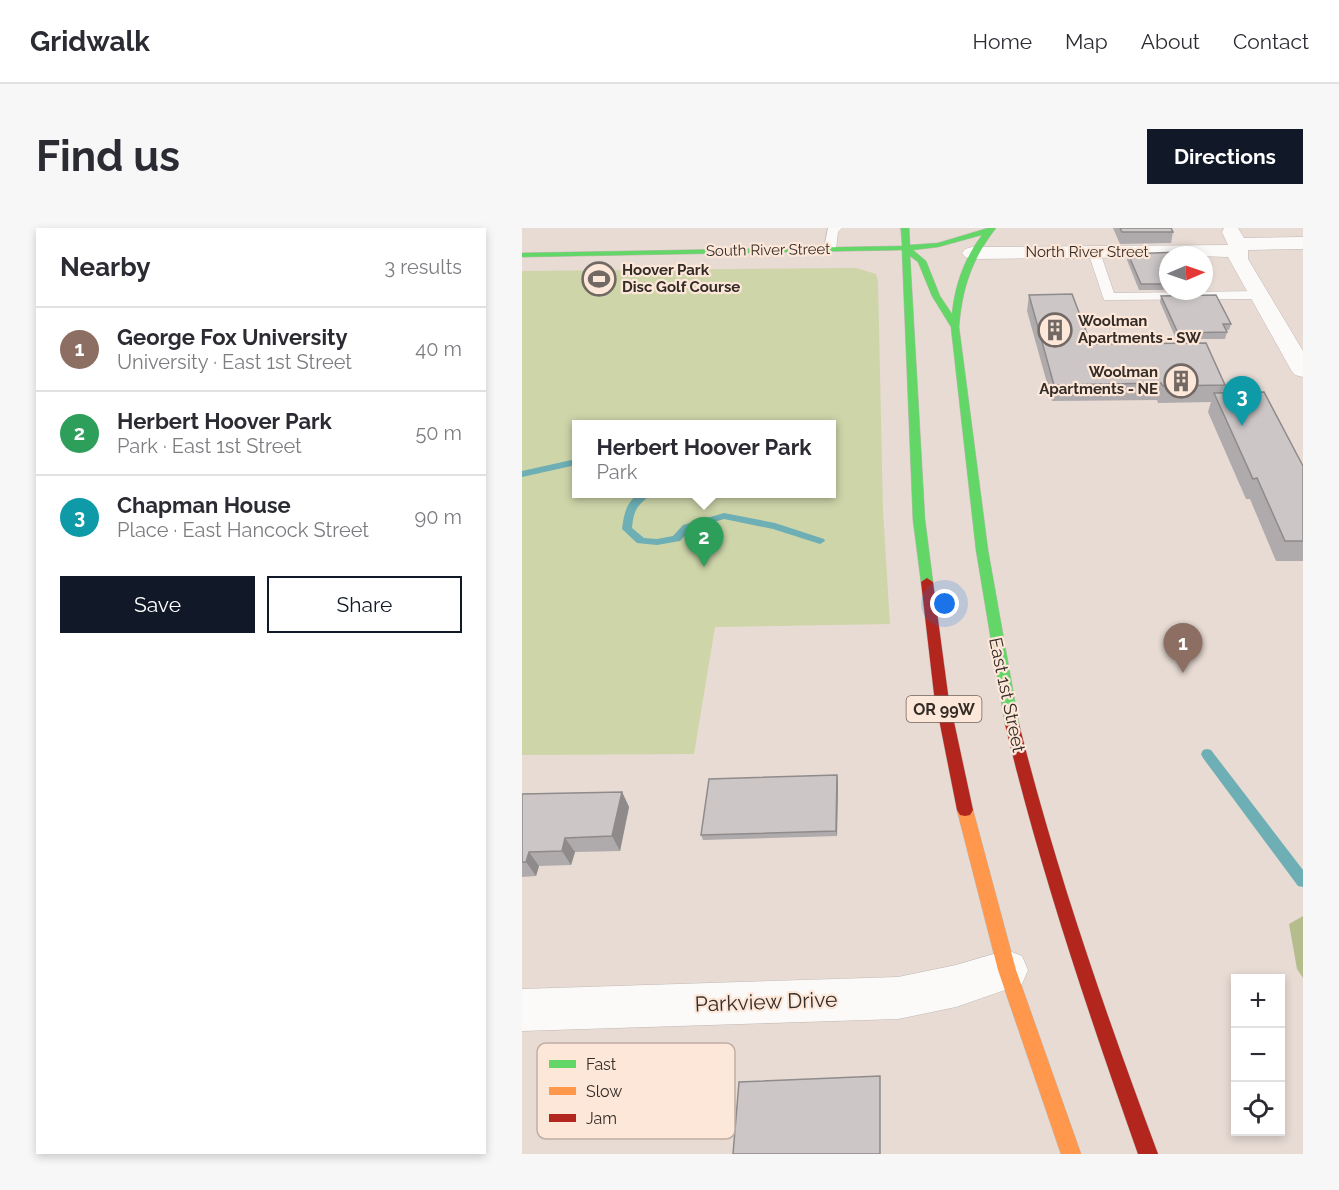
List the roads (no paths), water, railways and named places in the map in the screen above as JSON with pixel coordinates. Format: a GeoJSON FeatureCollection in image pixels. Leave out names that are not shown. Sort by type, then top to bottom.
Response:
{"type":"FeatureCollection","features":[{"type":"Feature","properties":{"kind":"main road","name":"OR 99W"},"geometry":{"type":"LineString","coordinates":[[905,228],[919,520],[928,608],[941,694],[959,786],[1007,970],[1071,1154]]}},
{"type":"Feature","properties":{"kind":"main road","name":"South River Street"},"geometry":{"type":"LineString","coordinates":[[522,255],[601,247],[905,248],[938,245],[991,229]]}},
{"type":"Feature","properties":{"kind":"main road","name":"East 1st Street"},"geometry":{"type":"LineString","coordinates":[[991,229],[972,253],[962,276],[956,298],[955,327],[990,607],[1023,771],[1044,850],[1086,984],[1148,1154]]}},
{"type":"Feature","properties":{"kind":"main road"},"geometry":{"type":"LineString","coordinates":[[905,248],[920,256],[926,264],[930,286],[955,327]]}},
{"type":"Feature","properties":{"kind":"street","name":"North River Street"},"geometry":{"type":"LineString","coordinates":[[972,253],[1094,252],[1235,241],[1303,243]]}},
{"type":"Feature","properties":{"kind":"street"},"geometry":{"type":"LineString","coordinates":[[1235,241],[1238,259],[1303,370]]}},
{"type":"Feature","properties":{"kind":"street","name":"Parkview Drive"},"geometry":{"type":"LineString","coordinates":[[522,1010],[898,998],[956,986],[1007,970]]}},
{"type":"Feature","properties":{"kind":"lane"},"geometry":{"type":"LineString","coordinates":[[830,249],[832,231],[836,228]]}},
{"type":"Feature","properties":{"kind":"lane"},"geometry":{"type":"LineString","coordinates":[[1094,252],[1110,297],[1259,295]]}},
{"type":"Feature","properties":{"kind":"waterway"},"geometry":{"type":"LineString","coordinates":[[522,474],[572,463]]}},
{"type":"Feature","properties":{"kind":"waterway"},"geometry":{"type":"LineString","coordinates":[[640,498],[631,508],[627,529],[641,541],[657,542],[676,539],[687,527],[724,516],[775,526],[820,541]]}},
{"type":"Feature","properties":{"kind":"waterway"},"geometry":{"type":"LineString","coordinates":[[1207,754],[1303,881]]}},
{"type":"Feature","properties":{"kind":"place","name":"Hoover Park Disc Golf Course"},"geometry":{"type":"Point","coordinates":[599,279]}},
{"type":"Feature","properties":{"kind":"place","name":"Woolman Apartments - SW"},"geometry":{"type":"Point","coordinates":[1055,330]}},
{"type":"Feature","properties":{"kind":"place","name":"Woolman Apartments - NE"},"geometry":{"type":"Point","coordinates":[1181,381]}},
{"type":"Feature","properties":{"kind":"place","name":"Chapman House"},"geometry":{"type":"Point","coordinates":[1242,426]}},
{"type":"Feature","properties":{"kind":"place","name":"Herbert Hoover Park"},"geometry":{"type":"Point","coordinates":[704,567]}},
{"type":"Feature","properties":{"kind":"place","name":"George Fox University"},"geometry":{"type":"Point","coordinates":[1183,673]}}]}
